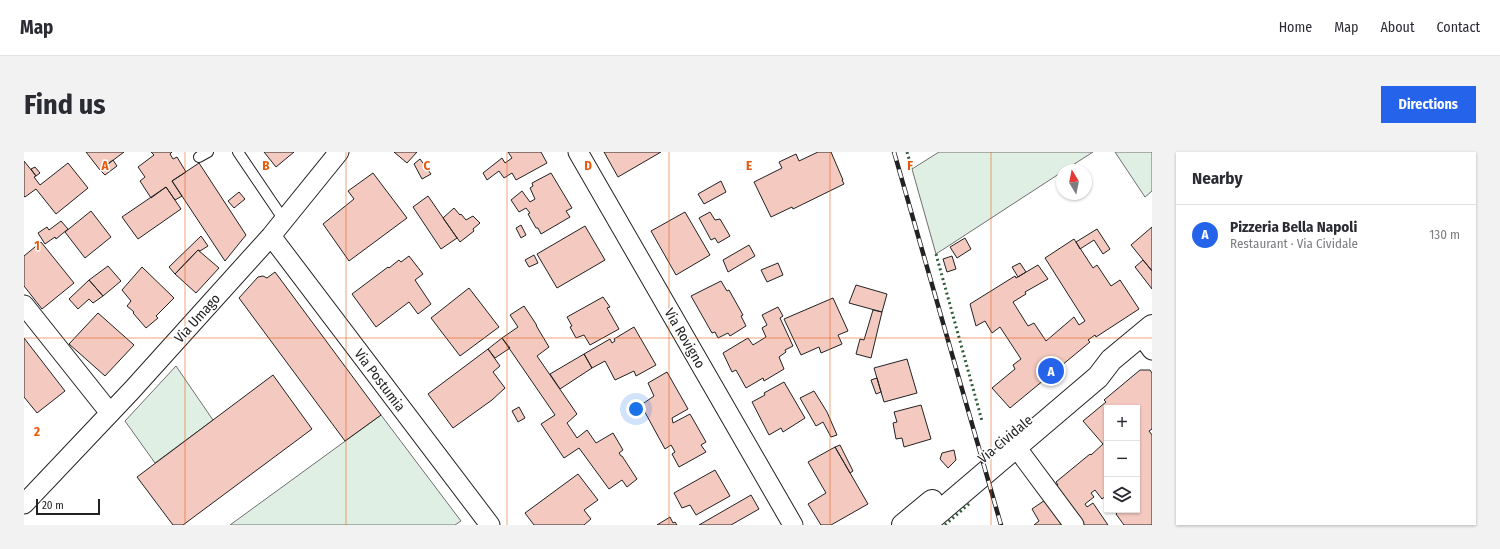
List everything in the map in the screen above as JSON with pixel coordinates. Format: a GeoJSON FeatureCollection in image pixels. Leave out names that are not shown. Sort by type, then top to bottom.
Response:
{"type":"FeatureCollection","features":[{"type":"Feature","properties":{"kind":"main road","name":"Via Cividale"},"geometry":{"type":"LineString","coordinates":[[903,525],[1090,368],[1111,360],[1148,337]]}},
{"type":"Feature","properties":{"kind":"main road","name":"Via Cividale"},"geometry":{"type":"LineString","coordinates":[[924,525],[1098,378],[1111,360]]}},
{"type":"Feature","properties":{"kind":"street","name":"Via Umago"},"geometry":{"type":"LineString","coordinates":[[24,504],[110,413],[271,236],[339,152]]}},
{"type":"Feature","properties":{"kind":"street","name":"Via Rovigno"},"geometry":{"type":"LineString","coordinates":[[578,152],[793,525]]}},
{"type":"Feature","properties":{"kind":"street","name":"Via Postumia"},"geometry":{"type":"LineString","coordinates":[[271,236],[490,525]]}},
{"type":"Feature","properties":{"kind":"street"},"geometry":{"type":"LineString","coordinates":[[24,305],[110,413]]}},
{"type":"Feature","properties":{"kind":"street"},"geometry":{"type":"LineString","coordinates":[[1016,448],[1074,525]]}},
{"type":"Feature","properties":{"kind":"lane"},"geometry":{"type":"LineString","coordinates":[[238,152],[284,220]]}},
{"type":"Feature","properties":{"kind":"green space"},"geometry":{"type":"Polygon","coordinates":[[[939,152],[1093,152],[1074,164],[1056,164],[1056,176],[936,254],[912,169],[939,152]]]}},
{"type":"Feature","properties":{"kind":"green space"},"geometry":{"type":"Polygon","coordinates":[[[1115,152],[1152,152],[1152,191],[1145,197],[1115,152]]]}},
{"type":"Feature","properties":{"kind":"green space"},"geometry":{"type":"Polygon","coordinates":[[[176,366],[213,420],[155,463],[125,421],[176,366]]]}},
{"type":"Feature","properties":{"kind":"green space"},"geometry":{"type":"Polygon","coordinates":[[[381,415],[461,521],[455,525],[230,525],[381,415]]]}},
{"type":"Feature","properties":{"kind":"building"},"geometry":{"type":"Polygon","coordinates":[[[86,152],[124,152],[100,170],[86,152]]]}},
{"type":"Feature","properties":{"kind":"building"},"geometry":{"type":"Polygon","coordinates":[[[151,152],[172,152],[170,154],[173,159],[177,157],[186,172],[172,181],[182,196],[175,200],[166,187],[151,198],[140,181],[145,177],[138,167],[154,155],[151,152]]]}},
{"type":"Feature","properties":{"kind":"building"},"geometry":{"type":"Polygon","coordinates":[[[264,152],[294,152],[276,167],[264,152]]]}},
{"type":"Feature","properties":{"kind":"building"},"geometry":{"type":"Polygon","coordinates":[[[394,152],[417,152],[407,163],[394,152]]]}},
{"type":"Feature","properties":{"kind":"building"},"geometry":{"type":"Polygon","coordinates":[[[508,152],[541,152],[547,163],[516,180],[512,173],[504,178],[499,171],[487,180],[483,173],[502,158],[505,163],[512,158],[508,152]]]}},
{"type":"Feature","properties":{"kind":"building"},"geometry":{"type":"Polygon","coordinates":[[[604,152],[661,152],[618,177],[604,152]]]}},
{"type":"Feature","properties":{"kind":"building"},"geometry":{"type":"Polygon","coordinates":[[[818,152],[831,152],[844,184],[793,209],[792,207],[771,217],[754,182],[782,168],[779,162],[796,154],[799,161],[818,152]]]}},
{"type":"Feature","properties":{"kind":"building"},"geometry":{"type":"Polygon","coordinates":[[[420,159],[431,174],[422,179],[414,164],[420,159]]]}},
{"type":"Feature","properties":{"kind":"building"},"geometry":{"type":"Polygon","coordinates":[[[113,160],[117,166],[105,175],[100,170],[113,160]]]}},
{"type":"Feature","properties":{"kind":"building"},"geometry":{"type":"Polygon","coordinates":[[[24,161],[36,176],[34,177],[40,185],[68,163],[88,188],[56,214],[36,189],[25,197],[24,196],[24,161]]]}},
{"type":"Feature","properties":{"kind":"building"},"geometry":{"type":"Polygon","coordinates":[[[199,163],[246,235],[225,261],[172,181],[199,163]]]}},
{"type":"Feature","properties":{"kind":"building"},"geometry":{"type":"Polygon","coordinates":[[[35,167],[40,173],[36,176],[31,169],[35,167]]]}},
{"type":"Feature","properties":{"kind":"building"},"geometry":{"type":"Polygon","coordinates":[[[373,173],[407,218],[349,261],[323,224],[354,199],[348,191],[373,173]]]}},
{"type":"Feature","properties":{"kind":"building"},"geometry":{"type":"Polygon","coordinates":[[[551,173],[572,208],[566,211],[570,217],[541,234],[538,228],[536,228],[528,214],[530,213],[526,208],[519,212],[511,200],[522,191],[530,202],[535,199],[530,188],[533,186],[532,183],[551,173]]]}},
{"type":"Feature","properties":{"kind":"building"},"geometry":{"type":"Polygon","coordinates":[[[721,181],[726,192],[704,204],[698,194],[721,181]]]}},
{"type":"Feature","properties":{"kind":"building"},"geometry":{"type":"Polygon","coordinates":[[[166,187],[181,209],[138,239],[122,217],[166,187]]]}},
{"type":"Feature","properties":{"kind":"building"},"geometry":{"type":"Polygon","coordinates":[[[239,192],[245,199],[234,208],[228,201],[239,192]]]}},
{"type":"Feature","properties":{"kind":"building"},"geometry":{"type":"Polygon","coordinates":[[[428,196],[457,238],[441,249],[413,207],[428,196]]]}},
{"type":"Feature","properties":{"kind":"building"},"geometry":{"type":"Polygon","coordinates":[[[454,208],[466,220],[473,216],[480,223],[473,229],[474,231],[460,242],[443,218],[454,208]]]}},
{"type":"Feature","properties":{"kind":"building"},"geometry":{"type":"Polygon","coordinates":[[[91,211],[111,237],[85,258],[65,232],[91,211]]]}},
{"type":"Feature","properties":{"kind":"building"},"geometry":{"type":"Polygon","coordinates":[[[685,212],[710,255],[676,275],[651,231],[685,212]]]}},
{"type":"Feature","properties":{"kind":"building"},"geometry":{"type":"Polygon","coordinates":[[[710,212],[715,220],[720,219],[730,236],[718,243],[715,238],[711,240],[699,218],[710,212]]]}},
{"type":"Feature","properties":{"kind":"building"},"geometry":{"type":"Polygon","coordinates":[[[61,221],[68,229],[56,239],[55,237],[45,244],[38,233],[47,227],[49,230],[61,221]]]}},
{"type":"Feature","properties":{"kind":"building"},"geometry":{"type":"Polygon","coordinates":[[[521,225],[526,235],[521,238],[516,228],[521,225]]]}},
{"type":"Feature","properties":{"kind":"building"},"geometry":{"type":"Polygon","coordinates":[[[585,226],[605,260],[557,288],[537,254],[585,226]]]}},
{"type":"Feature","properties":{"kind":"building"},"geometry":{"type":"Polygon","coordinates":[[[1152,227],[1152,271],[1131,245],[1152,227]]]}},
{"type":"Feature","properties":{"kind":"building"},"geometry":{"type":"Polygon","coordinates":[[[1097,229],[1110,249],[1103,254],[1094,240],[1080,249],[1076,242],[1097,229]]]}},
{"type":"Feature","properties":{"kind":"building"},"geometry":{"type":"Polygon","coordinates":[[[201,236],[208,246],[200,251],[198,250],[175,274],[169,267],[201,236]]]}},
{"type":"Feature","properties":{"kind":"building"},"geometry":{"type":"Polygon","coordinates":[[[965,238],[971,249],[957,258],[950,247],[965,238]]]}},
{"type":"Feature","properties":{"kind":"building"},"geometry":{"type":"Polygon","coordinates":[[[1074,239],[1093,268],[1097,265],[1111,286],[1120,280],[1139,309],[1096,337],[1095,335],[1088,340],[1090,342],[1010,408],[992,388],[1015,369],[1013,365],[1021,359],[1000,327],[992,333],[985,321],[976,326],[970,304],[1015,276],[1016,278],[1038,265],[1048,279],[1025,292],[1026,294],[1013,302],[1028,326],[1034,323],[1046,341],[1074,317],[1079,325],[1085,321],[1045,258],[1074,239]]]}},
{"type":"Feature","properties":{"kind":"building"},"geometry":{"type":"Polygon","coordinates":[[[41,242],[74,283],[42,309],[24,286],[24,256],[41,242]]]}},
{"type":"Feature","properties":{"kind":"building"},"geometry":{"type":"Polygon","coordinates":[[[749,245],[755,256],[728,272],[723,260],[749,245]]]}},
{"type":"Feature","properties":{"kind":"building"},"geometry":{"type":"Polygon","coordinates":[[[198,250],[219,268],[196,293],[175,274],[198,250]]]}},
{"type":"Feature","properties":{"kind":"building"},"geometry":{"type":"Polygon","coordinates":[[[534,255],[538,263],[529,267],[525,260],[534,255]]]}},
{"type":"Feature","properties":{"kind":"building"},"geometry":{"type":"Polygon","coordinates":[[[409,256],[423,274],[415,280],[431,304],[418,314],[409,302],[376,327],[352,294],[388,267],[389,268],[399,260],[401,262],[409,256]]]}},
{"type":"Feature","properties":{"kind":"building"},"geometry":{"type":"Polygon","coordinates":[[[952,256],[956,269],[947,272],[943,259],[952,256]]]}},
{"type":"Feature","properties":{"kind":"building"},"geometry":{"type":"Polygon","coordinates":[[[1143,260],[1152,271],[1152,289],[1135,267],[1143,260]]]}},
{"type":"Feature","properties":{"kind":"building"},"geometry":{"type":"Polygon","coordinates":[[[778,263],[783,275],[767,282],[761,270],[778,263]]]}},
{"type":"Feature","properties":{"kind":"building"},"geometry":{"type":"Polygon","coordinates":[[[1020,263],[1026,272],[1018,277],[1012,267],[1020,263]]]}},
{"type":"Feature","properties":{"kind":"building"},"geometry":{"type":"Polygon","coordinates":[[[108,266],[121,281],[103,296],[89,280],[108,266]]]}},
{"type":"Feature","properties":{"kind":"building"},"geometry":{"type":"Polygon","coordinates":[[[142,267],[174,298],[156,316],[158,318],[146,328],[133,313],[134,312],[127,306],[131,301],[122,290],[142,267]]]}},
{"type":"Feature","properties":{"kind":"building"},"geometry":{"type":"Polygon","coordinates":[[[275,272],[381,415],[345,441],[239,298],[258,277],[263,276],[267,278],[275,272]]]}},
{"type":"Feature","properties":{"kind":"building"},"geometry":{"type":"Polygon","coordinates":[[[89,280],[103,296],[93,303],[89,299],[78,309],[69,299],[89,280]]]}},
{"type":"Feature","properties":{"kind":"building"},"geometry":{"type":"Polygon","coordinates":[[[721,281],[727,291],[729,290],[743,315],[741,316],[746,326],[730,336],[728,333],[718,338],[715,332],[712,333],[691,296],[721,281]]]}},
{"type":"Feature","properties":{"kind":"building"},"geometry":{"type":"Polygon","coordinates":[[[856,285],[887,294],[882,312],[849,303],[856,285]]]}},
{"type":"Feature","properties":{"kind":"building"},"geometry":{"type":"Polygon","coordinates":[[[469,288],[499,327],[460,356],[431,318],[469,288]]]}},
{"type":"Feature","properties":{"kind":"building"},"geometry":{"type":"Polygon","coordinates":[[[603,297],[610,307],[607,308],[619,329],[590,345],[584,335],[576,338],[567,317],[603,297]]]}},
{"type":"Feature","properties":{"kind":"building"},"geometry":{"type":"Polygon","coordinates":[[[833,298],[848,331],[838,335],[842,344],[821,353],[819,347],[801,355],[784,319],[833,298]]]}},
{"type":"Feature","properties":{"kind":"building"},"geometry":{"type":"Polygon","coordinates":[[[524,306],[549,347],[537,356],[577,414],[567,423],[577,438],[587,430],[596,443],[613,433],[623,450],[619,453],[637,479],[627,487],[622,480],[609,489],[579,448],[564,458],[541,424],[555,415],[502,338],[518,327],[510,315],[524,306]]]}},
{"type":"Feature","properties":{"kind":"building"},"geometry":{"type":"Polygon","coordinates":[[[778,307],[783,316],[780,318],[793,346],[785,350],[786,352],[779,357],[784,369],[764,381],[763,378],[746,388],[736,370],[732,372],[723,353],[748,338],[753,345],[766,337],[762,328],[767,325],[762,315],[778,307]]]}},
{"type":"Feature","properties":{"kind":"building"},"geometry":{"type":"Polygon","coordinates":[[[873,310],[882,312],[871,358],[856,354],[860,339],[864,340],[873,310]]]}},
{"type":"Feature","properties":{"kind":"building"},"geometry":{"type":"Polygon","coordinates":[[[98,313],[134,345],[105,376],[69,344],[98,313]]]}},
{"type":"Feature","properties":{"kind":"building"},"geometry":{"type":"Polygon","coordinates":[[[634,327],[656,365],[636,376],[634,371],[615,380],[605,361],[592,368],[584,354],[610,339],[612,343],[615,341],[614,339],[634,327]]]}},
{"type":"Feature","properties":{"kind":"building"},"geometry":{"type":"Polygon","coordinates":[[[24,338],[65,391],[37,413],[24,397],[24,338]]]}},
{"type":"Feature","properties":{"kind":"building"},"geometry":{"type":"Polygon","coordinates":[[[502,338],[510,348],[495,358],[488,349],[502,338]]]}},
{"type":"Feature","properties":{"kind":"building"},"geometry":{"type":"Polygon","coordinates":[[[488,349],[500,366],[493,372],[505,388],[492,400],[453,428],[428,394],[488,349]]]}},
{"type":"Feature","properties":{"kind":"building"},"geometry":{"type":"Polygon","coordinates":[[[584,354],[592,368],[560,389],[550,374],[584,354]]]}},
{"type":"Feature","properties":{"kind":"building"},"geometry":{"type":"Polygon","coordinates":[[[907,359],[917,393],[884,402],[874,368],[907,359]]]}},
{"type":"Feature","properties":{"kind":"building"},"geometry":{"type":"Polygon","coordinates":[[[1140,370],[1150,370],[1152,373],[1152,429],[1149,431],[1152,435],[1152,525],[1124,525],[1116,514],[1140,513],[1140,405],[1104,405],[1104,497],[1102,499],[1095,490],[1091,493],[1094,497],[1085,504],[1087,507],[1093,503],[1108,525],[1080,525],[1053,489],[1058,485],[1056,482],[1103,444],[1083,421],[1106,402],[1104,400],[1140,370]]]}},
{"type":"Feature","properties":{"kind":"building"},"geometry":{"type":"Polygon","coordinates":[[[667,372],[688,409],[672,418],[673,423],[690,414],[706,442],[701,445],[706,452],[679,467],[672,454],[675,452],[671,445],[665,449],[641,405],[654,396],[648,383],[667,372]]]}},
{"type":"Feature","properties":{"kind":"building"},"geometry":{"type":"Polygon","coordinates":[[[273,375],[312,429],[183,525],[173,525],[137,477],[273,375]]]}},
{"type":"Feature","properties":{"kind":"building"},"geometry":{"type":"Polygon","coordinates":[[[877,378],[881,392],[876,394],[871,380],[877,378]]]}},
{"type":"Feature","properties":{"kind":"building"},"geometry":{"type":"Polygon","coordinates":[[[784,382],[805,418],[783,432],[781,428],[769,435],[752,402],[765,395],[764,393],[784,382]]]}},
{"type":"Feature","properties":{"kind":"building"},"geometry":{"type":"Polygon","coordinates":[[[814,391],[827,412],[837,435],[831,437],[823,422],[816,426],[800,398],[814,391]]]}},
{"type":"Feature","properties":{"kind":"building"},"geometry":{"type":"Polygon","coordinates":[[[921,405],[931,439],[904,447],[902,438],[896,439],[893,423],[897,422],[894,412],[921,405]]]}},
{"type":"Feature","properties":{"kind":"building"},"geometry":{"type":"Polygon","coordinates":[[[519,407],[525,418],[518,422],[512,411],[519,407]]]}},
{"type":"Feature","properties":{"kind":"building"},"geometry":{"type":"Polygon","coordinates":[[[840,445],[853,471],[850,473],[835,447],[840,445]]]}},
{"type":"Feature","properties":{"kind":"building"},"geometry":{"type":"Polygon","coordinates":[[[835,447],[868,504],[831,525],[821,525],[808,504],[826,493],[808,462],[835,447]]]}},
{"type":"Feature","properties":{"kind":"building"},"geometry":{"type":"Polygon","coordinates":[[[954,450],[956,460],[948,468],[940,459],[942,453],[954,450]]]}},
{"type":"Feature","properties":{"kind":"building"},"geometry":{"type":"Polygon","coordinates":[[[715,470],[730,496],[696,515],[690,505],[682,508],[674,493],[715,470]]]}},
{"type":"Feature","properties":{"kind":"building"},"geometry":{"type":"Polygon","coordinates":[[[578,474],[598,500],[584,510],[591,519],[584,525],[534,525],[525,513],[578,474]]]}},
{"type":"Feature","properties":{"kind":"building"},"geometry":{"type":"Polygon","coordinates":[[[751,495],[759,509],[731,525],[699,525],[751,495]]]}},
{"type":"Feature","properties":{"kind":"building"},"geometry":{"type":"Polygon","coordinates":[[[1048,498],[1066,525],[1034,525],[1039,521],[1032,509],[1048,498]]]}},
{"type":"Feature","properties":{"kind":"building"},"geometry":{"type":"Polygon","coordinates":[[[670,517],[673,523],[675,522],[677,525],[657,525],[670,517]]]}},
{"type":"Feature","properties":{"kind":"railway"},"geometry":{"type":"LineString","coordinates":[[894,152],[1001,525]]}},
{"type":"Feature","properties":{"kind":"hedge"},"geometry":{"type":"LineString","coordinates":[[907,152],[912,169]]}},
{"type":"Feature","properties":{"kind":"hedge"},"geometry":{"type":"LineString","coordinates":[[936,254],[982,421]]}},
{"type":"Feature","properties":{"kind":"hedge"},"geometry":{"type":"LineString","coordinates":[[945,525],[970,503]]}},
{"type":"Feature","properties":{"kind":"place","name":"Pizzeria Bella Napoli"},"geometry":{"type":"Point","coordinates":[1051,371]}}]}
